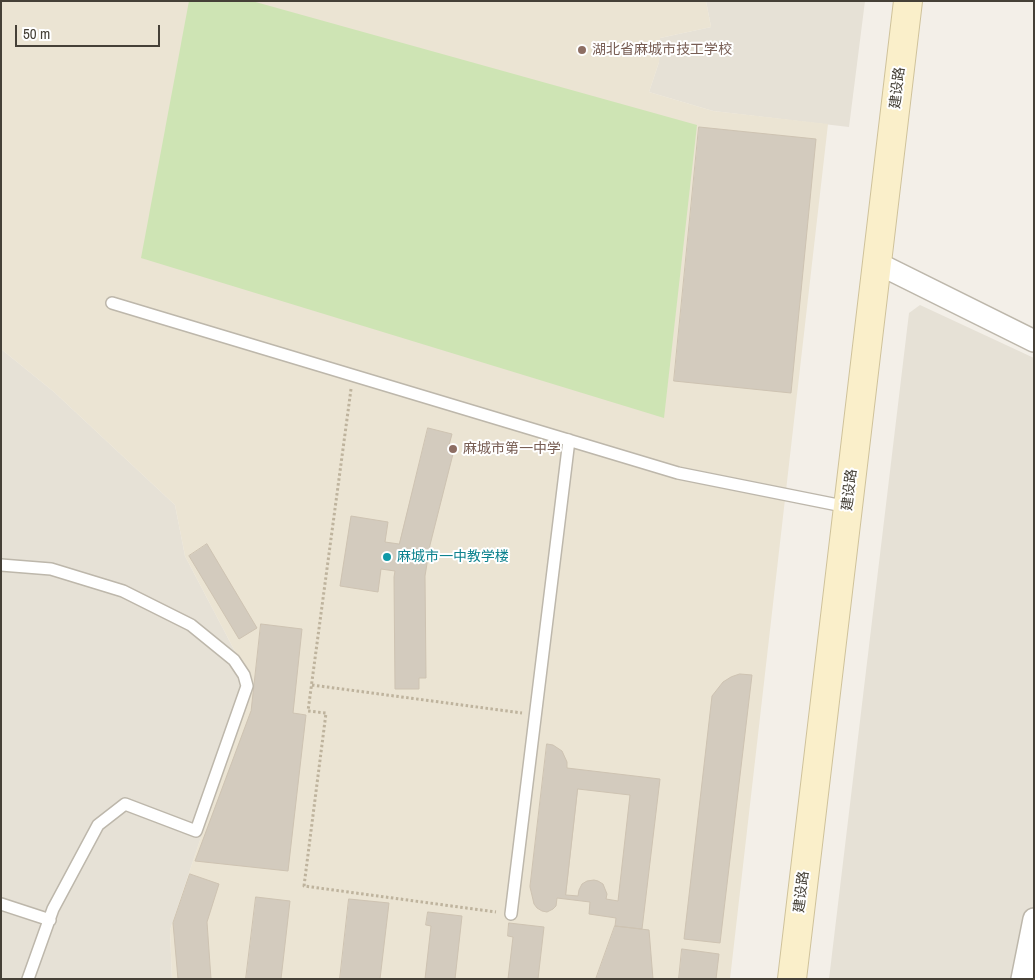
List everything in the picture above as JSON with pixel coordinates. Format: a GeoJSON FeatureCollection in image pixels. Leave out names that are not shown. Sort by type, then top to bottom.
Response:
{"type":"FeatureCollection","features":[{"type":"Feature","properties":{"kind":"street","name":"建设路"},"geometry":{"type":"LineString","coordinates":[[792,979],[908,1]]}},
{"type":"Feature","properties":{"kind":"street"},"geometry":{"type":"LineString","coordinates":[[877,263],[1034,341]]}},
{"type":"Feature","properties":{"kind":"street"},"geometry":{"type":"LineString","coordinates":[[1022,979],[1034,919]]}},
{"type":"Feature","properties":{"kind":"lane"},"geometry":{"type":"LineString","coordinates":[[112,303],[678,473],[848,507]]}},
{"type":"Feature","properties":{"kind":"lane"},"geometry":{"type":"LineString","coordinates":[[511,914],[569,440]]}},
{"type":"Feature","properties":{"kind":"lane"},"geometry":{"type":"LineString","coordinates":[[1,566],[51,569],[123,591],[191,624],[234,660],[244,675],[247,686],[196,831],[125,804],[98,825],[53,909],[28,979]]}},
{"type":"Feature","properties":{"kind":"lane"},"geometry":{"type":"LineString","coordinates":[[1,904],[50,920]]}},
{"type":"Feature","properties":{"kind":"path"},"geometry":{"type":"LineString","coordinates":[[353,375],[308,711],[326,713],[304,886],[511,914]]}},
{"type":"Feature","properties":{"kind":"path"},"geometry":{"type":"LineString","coordinates":[[312,685],[536,715]]}},
{"type":"Feature","properties":{"kind":"shaded area","name":"麻城市第一中学"},"geometry":{"type":"Polygon","coordinates":[[[1,1],[706,1],[711,27],[660,38],[659,62],[649,92],[713,111],[828,124],[730,979],[172,979],[170,930],[252,684],[185,556],[175,505],[54,392],[1,349],[1,1]]]}},
{"type":"Feature","properties":{"kind":"shaded area"},"geometry":{"type":"Polygon","coordinates":[[[706,1],[865,1],[849,127],[713,111],[649,92],[659,62],[660,38],[711,27],[706,1]]]}},
{"type":"Feature","properties":{"kind":"shaded area"},"geometry":{"type":"Polygon","coordinates":[[[920,305],[1034,358],[1034,979],[829,979],[909,313],[920,305]]]}},
{"type":"Feature","properties":{"kind":"shaded area"},"geometry":{"type":"Polygon","coordinates":[[[1,349],[54,392],[175,505],[185,556],[252,684],[170,930],[172,979],[1,979],[1,349]]]}},
{"type":"Feature","properties":{"kind":"green space"},"geometry":{"type":"Polygon","coordinates":[[[189,1],[252,1],[697,125],[664,418],[141,258],[189,1]]]}},
{"type":"Feature","properties":{"kind":"building"},"geometry":{"type":"Polygon","coordinates":[[[699,127],[816,139],[791,393],[674,381],[699,127]]]}},
{"type":"Feature","properties":{"kind":"building","name":"麻城市一中教学楼"},"geometry":{"type":"Polygon","coordinates":[[[428,428],[452,434],[448,449],[454,450],[430,545],[425,576],[426,678],[419,678],[419,689],[395,689],[395,571],[381,569],[378,592],[340,586],[351,516],[388,522],[385,542],[399,544],[428,428]]]}},
{"type":"Feature","properties":{"kind":"building"},"geometry":{"type":"Polygon","coordinates":[[[207,544],[257,628],[239,639],[189,556],[207,544]]]}},
{"type":"Feature","properties":{"kind":"building"},"geometry":{"type":"Polygon","coordinates":[[[261,624],[302,629],[293,713],[306,715],[288,871],[195,861],[251,711],[261,624]]]}},
{"type":"Feature","properties":{"kind":"building"},"geometry":{"type":"Polygon","coordinates":[[[740,674],[752,675],[720,943],[684,939],[712,696],[723,682],[740,674]]]}},
{"type":"Feature","properties":{"kind":"building"},"geometry":{"type":"Polygon","coordinates":[[[547,744],[553,745],[562,751],[567,762],[567,768],[660,779],[642,929],[615,926],[616,918],[589,914],[590,902],[557,898],[556,906],[553,909],[547,912],[542,911],[534,904],[530,887],[547,744]],[[578,789],[566,895],[578,896],[582,884],[594,880],[603,884],[607,894],[606,899],[618,901],[630,795],[578,789]]]}},
{"type":"Feature","properties":{"kind":"building"},"geometry":{"type":"Polygon","coordinates":[[[190,874],[219,884],[207,922],[211,979],[178,979],[173,923],[190,874]]]}},
{"type":"Feature","properties":{"kind":"building"},"geometry":{"type":"Polygon","coordinates":[[[256,897],[290,901],[281,979],[246,979],[256,897]]]}},
{"type":"Feature","properties":{"kind":"building"},"geometry":{"type":"Polygon","coordinates":[[[349,899],[389,903],[380,979],[340,979],[349,899]]]}},
{"type":"Feature","properties":{"kind":"building"},"geometry":{"type":"Polygon","coordinates":[[[428,912],[462,916],[455,979],[425,979],[431,926],[426,925],[428,912]]]}},
{"type":"Feature","properties":{"kind":"building"},"geometry":{"type":"Polygon","coordinates":[[[509,923],[544,927],[538,979],[508,979],[513,937],[508,936],[509,923]]]}},
{"type":"Feature","properties":{"kind":"building"},"geometry":{"type":"Polygon","coordinates":[[[615,926],[649,930],[653,979],[596,979],[615,926]]]}},
{"type":"Feature","properties":{"kind":"building"},"geometry":{"type":"Polygon","coordinates":[[[682,949],[719,954],[716,979],[679,979],[682,949]]]}},
{"type":"Feature","properties":{"kind":"place","name":"湖北省麻城市技工学校"},"geometry":{"type":"Point","coordinates":[582,50]}},
{"type":"Feature","properties":{"kind":"place","name":"麻城市第一中学"},"geometry":{"type":"Point","coordinates":[453,449]}},
{"type":"Feature","properties":{"kind":"place","name":"麻城市一中教学楼"},"geometry":{"type":"Point","coordinates":[387,557]}}]}
